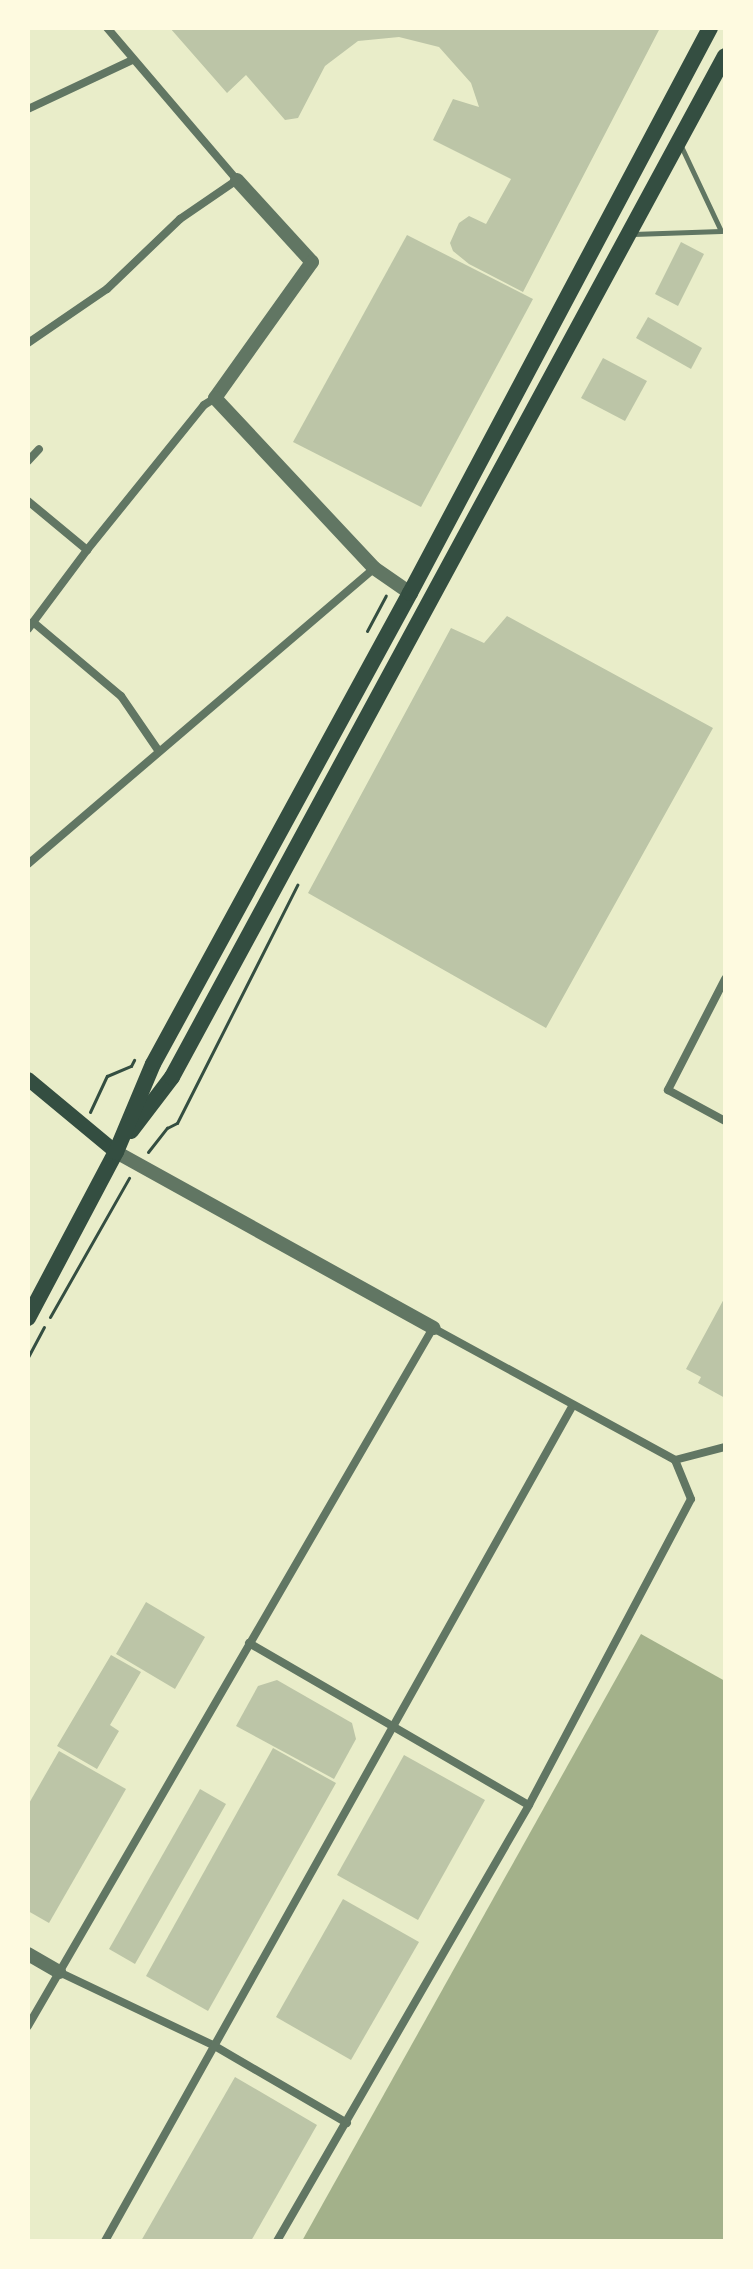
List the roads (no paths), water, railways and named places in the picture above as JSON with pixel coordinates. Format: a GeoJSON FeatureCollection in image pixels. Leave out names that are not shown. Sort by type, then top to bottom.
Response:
{"type":"FeatureCollection","features":[{"type":"Feature","properties":{"kind":"main road"},"geometry":{"type":"LineString","coordinates":[[28,1318],[116,1152],[153,1064],[410,593],[710,28]]}},
{"type":"Feature","properties":{"kind":"main road"},"geometry":{"type":"LineString","coordinates":[[116,1152],[172,1077],[725,56]]}},
{"type":"Feature","properties":{"kind":"main road"},"geometry":{"type":"LineString","coordinates":[[28,1079],[116,1152]]}},
{"type":"Feature","properties":{"kind":"street"},"geometry":{"type":"LineString","coordinates":[[107,28],[312,262],[215,398],[204,405],[31,625],[121,696],[158,750]]}},
{"type":"Feature","properties":{"kind":"street"},"geometry":{"type":"LineString","coordinates":[[28,109],[132,60]]}},
{"type":"Feature","properties":{"kind":"street"},"geometry":{"type":"LineString","coordinates":[[28,343],[107,289],[180,219],[237,180]]}},
{"type":"Feature","properties":{"kind":"street"},"geometry":{"type":"LineString","coordinates":[[215,398],[374,568],[410,593]]}},
{"type":"Feature","properties":{"kind":"street"},"geometry":{"type":"LineString","coordinates":[[28,461],[39,449]]}},
{"type":"Feature","properties":{"kind":"street"},"geometry":{"type":"LineString","coordinates":[[28,501],[87,550]]}},
{"type":"Feature","properties":{"kind":"street"},"geometry":{"type":"LineString","coordinates":[[28,864],[374,568]]}},
{"type":"Feature","properties":{"kind":"street"},"geometry":{"type":"LineString","coordinates":[[725,979],[668,1090],[725,1121]]}},
{"type":"Feature","properties":{"kind":"street"},"geometry":{"type":"LineString","coordinates":[[116,1152],[675,1460],[691,1499],[529,1805],[277,2241]]}},
{"type":"Feature","properties":{"kind":"street"},"geometry":{"type":"LineString","coordinates":[[28,2026],[433,1328]]}},
{"type":"Feature","properties":{"kind":"street"},"geometry":{"type":"LineString","coordinates":[[105,2241],[391,1725],[573,1405]]}},
{"type":"Feature","properties":{"kind":"street"},"geometry":{"type":"LineString","coordinates":[[675,1460],[725,1447]]}},
{"type":"Feature","properties":{"kind":"street"},"geometry":{"type":"LineString","coordinates":[[249,1643],[529,1805]]}},
{"type":"Feature","properties":{"kind":"street"},"geometry":{"type":"LineString","coordinates":[[28,1954],[59,1972],[213,2045],[347,2123]]}},
{"type":"Feature","properties":{"kind":"lane"},"geometry":{"type":"LineString","coordinates":[[628,232],[641,236],[723,232],[679,141]]}}]}
